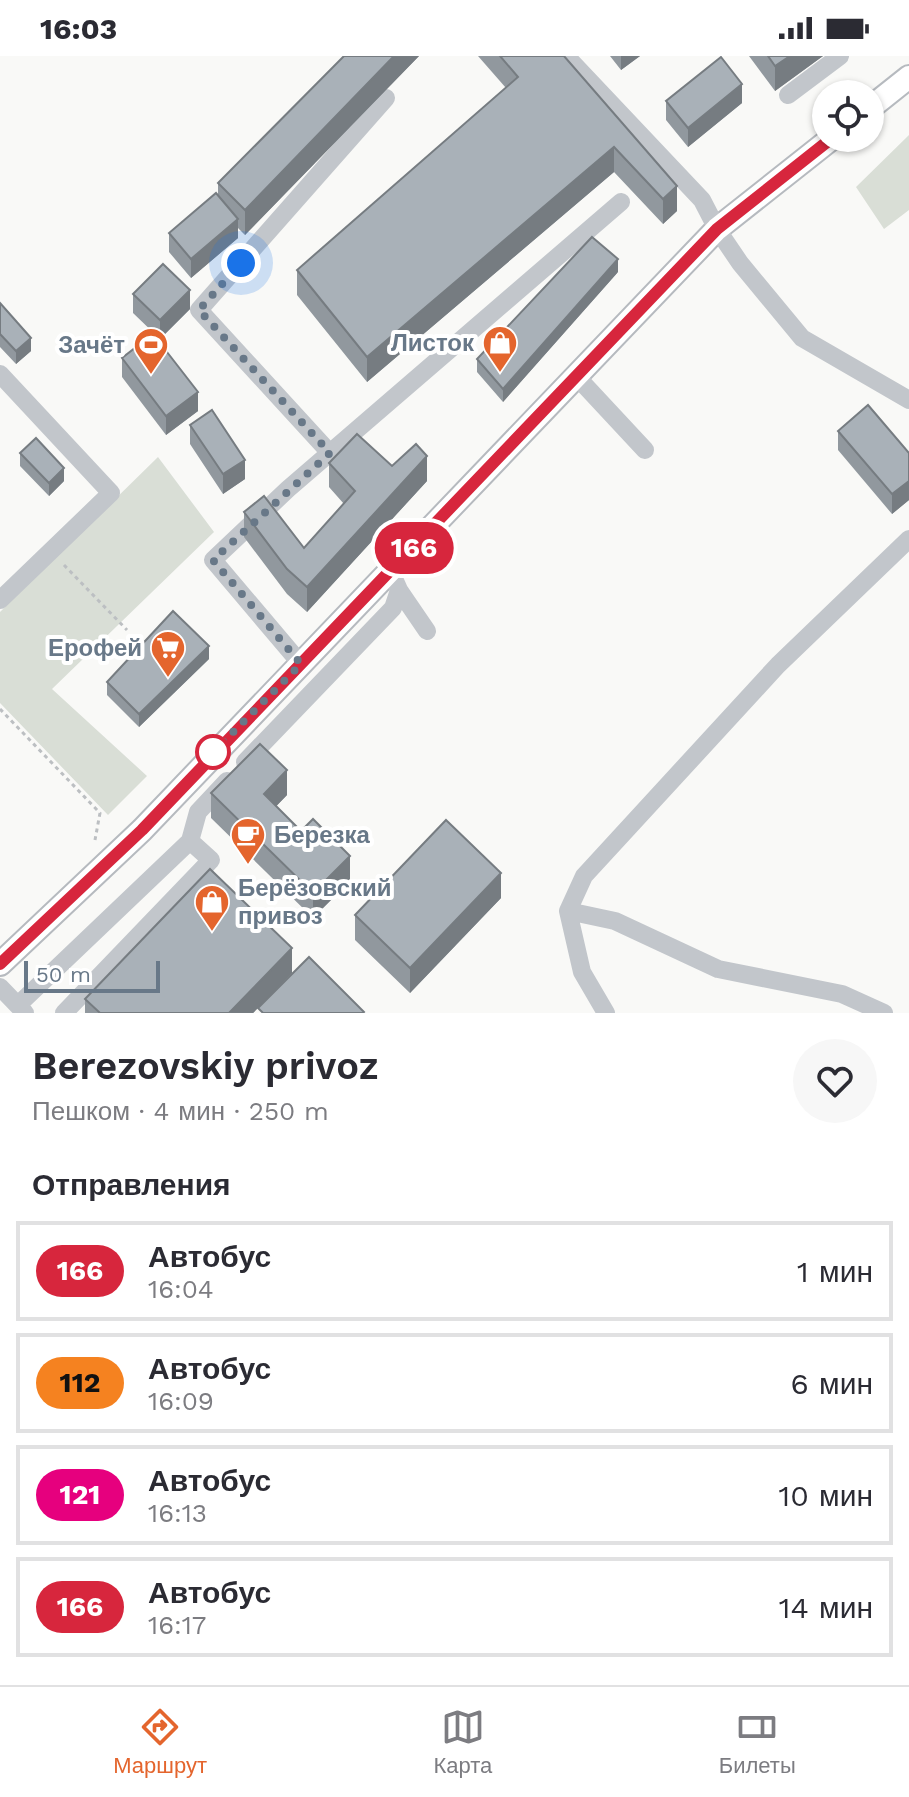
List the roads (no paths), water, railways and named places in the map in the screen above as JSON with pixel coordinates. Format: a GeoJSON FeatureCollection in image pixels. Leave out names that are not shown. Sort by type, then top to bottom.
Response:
{"type":"FeatureCollection","features":[{"type":"Feature","properties":{"kind":"main road"},"geometry":{"type":"LineString","coordinates":[[884,97],[909,77]]}},
{"type":"Feature","properties":{"kind":"main road"},"geometry":{"type":"LineString","coordinates":[[0,964],[142,830],[301,664],[395,581],[577,377],[717,229],[814,152]]}},
{"type":"Feature","properties":{"kind":"street"},"geometry":{"type":"LineString","coordinates":[[566,56],[702,200],[717,229],[802,338],[909,400]]}},
{"type":"Feature","properties":{"kind":"street"},"geometry":{"type":"LineString","coordinates":[[788,95],[840,56]]}},
{"type":"Feature","properties":{"kind":"street"},"geometry":{"type":"LineString","coordinates":[[330,453],[199,310],[386,98]]}},
{"type":"Feature","properties":{"kind":"street"},"geometry":{"type":"LineString","coordinates":[[301,664],[213,560],[330,453],[621,202]]}},
{"type":"Feature","properties":{"kind":"street"},"geometry":{"type":"LineString","coordinates":[[0,374],[111,493],[0,600]]}},
{"type":"Feature","properties":{"kind":"street"},"geometry":{"type":"LineString","coordinates":[[577,377],[645,450]]}},
{"type":"Feature","properties":{"kind":"street"},"geometry":{"type":"LineString","coordinates":[[606,1013],[582,972],[568,911],[584,876],[746,700],[909,539]]}},
{"type":"Feature","properties":{"kind":"street"},"geometry":{"type":"LineString","coordinates":[[395,581],[427,631]]}},
{"type":"Feature","properties":{"kind":"street"},"geometry":{"type":"LineString","coordinates":[[0,987],[22,1009],[190,841],[198,812],[393,608],[395,581]]}},
{"type":"Feature","properties":{"kind":"street"},"geometry":{"type":"LineString","coordinates":[[64,1013],[211,860],[190,841]]}},
{"type":"Feature","properties":{"kind":"street"},"geometry":{"type":"LineString","coordinates":[[568,911],[615,921],[718,969],[842,994],[884,1013]]}},
{"type":"Feature","properties":{"kind":"place","name":"Листок"},"geometry":{"type":"Point","coordinates":[500,374]}},
{"type":"Feature","properties":{"kind":"place","name":"Зачёт"},"geometry":{"type":"Point","coordinates":[151,376]}},
{"type":"Feature","properties":{"kind":"place","name":"Ерофей"},"geometry":{"type":"Point","coordinates":[168,679]}},
{"type":"Feature","properties":{"kind":"place","name":"Березка"},"geometry":{"type":"Point","coordinates":[248,866]}},
{"type":"Feature","properties":{"kind":"place","name":"Берёзовский привоз"},"geometry":{"type":"Point","coordinates":[212,933]}}]}
